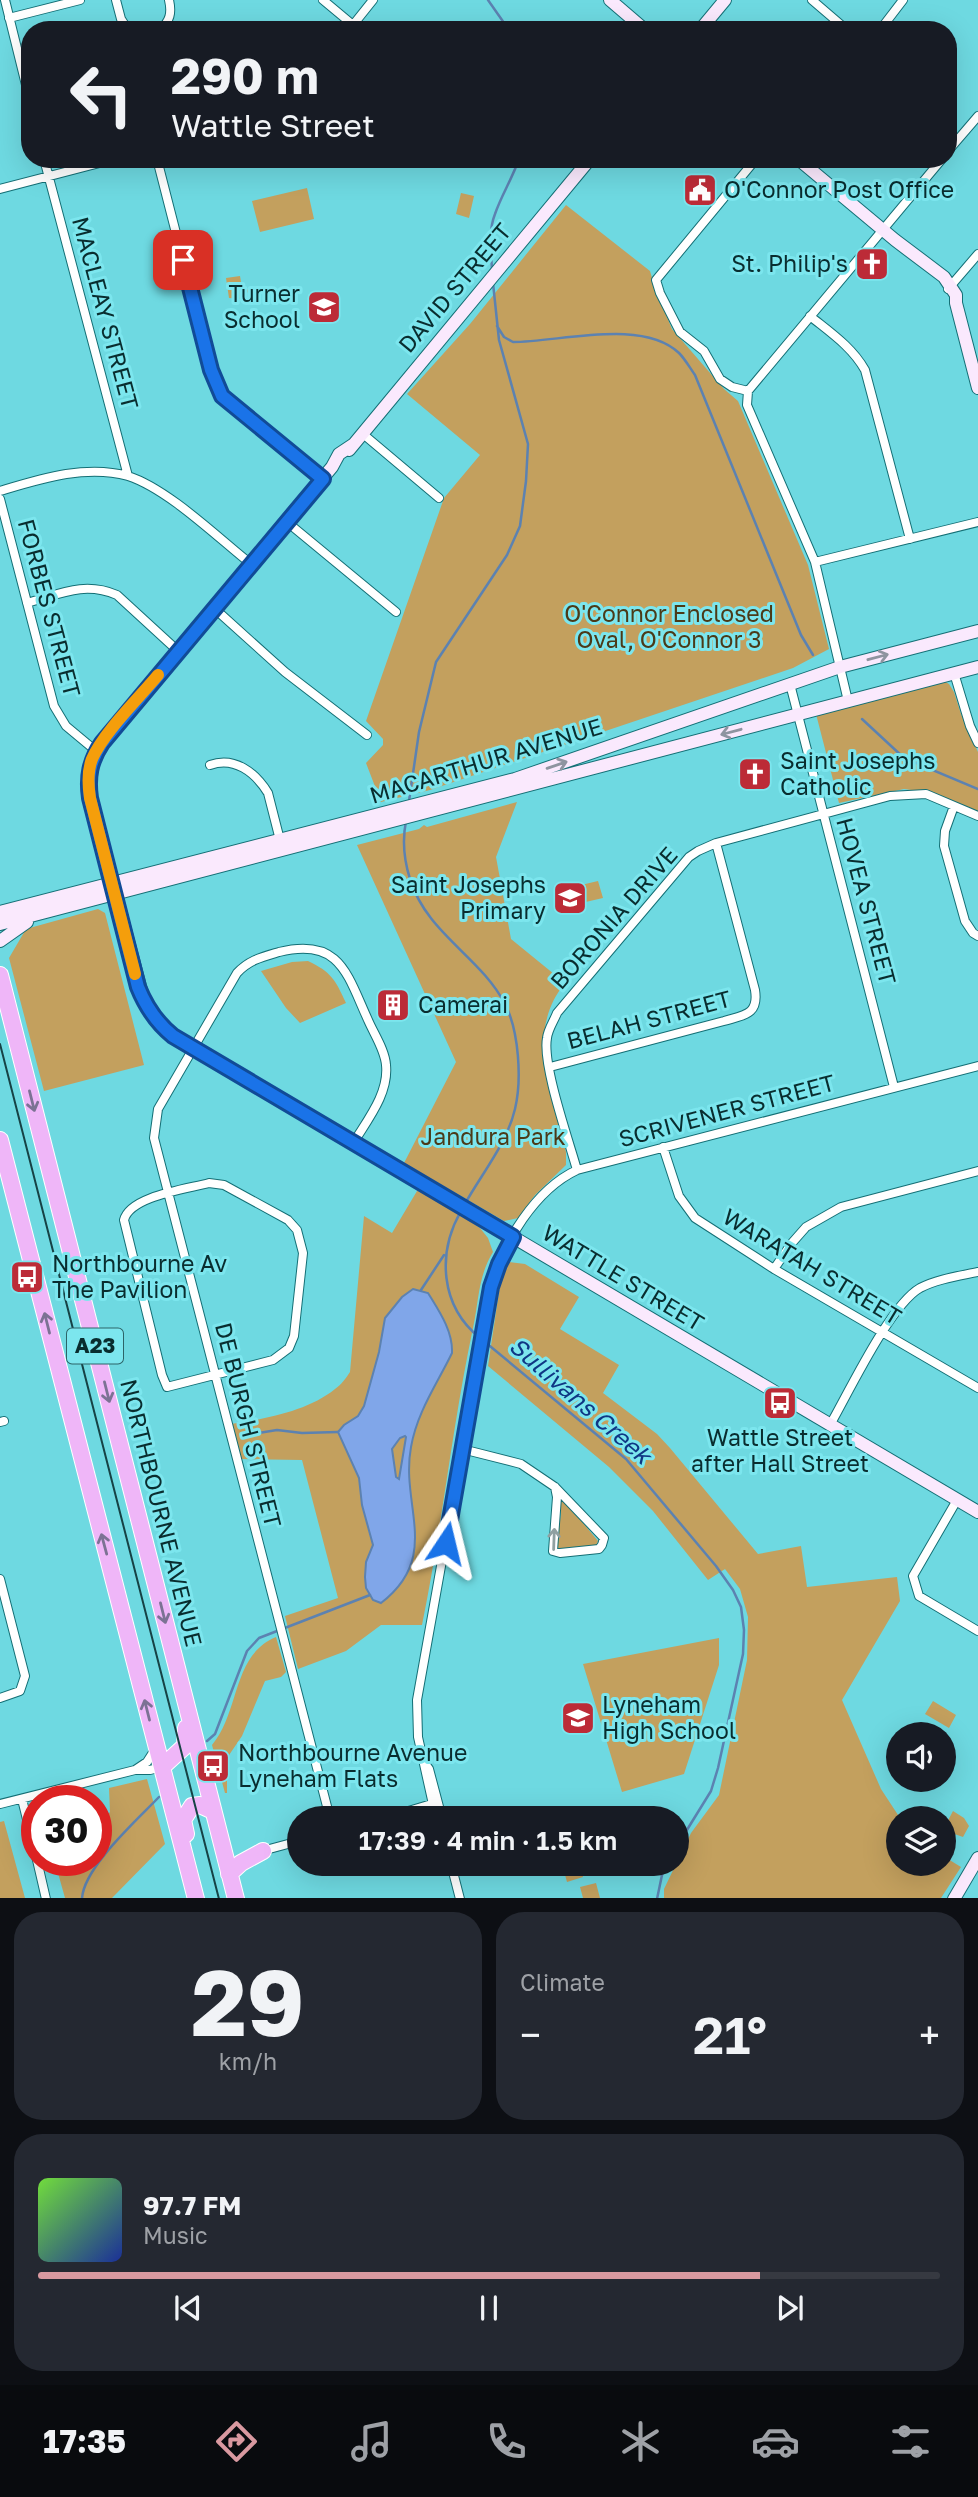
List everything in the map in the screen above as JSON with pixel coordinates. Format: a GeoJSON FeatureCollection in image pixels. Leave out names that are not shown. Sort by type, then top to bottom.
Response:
{"type":"FeatureCollection","features":[{"type":"Feature","properties":{"kind":"highway","name":"NORTHBOURNE AVENUE"},"geometry":{"type":"LineString","coordinates":[[0,975],[236,1898]]}},
{"type":"Feature","properties":{"kind":"highway","name":"A23"},"geometry":{"type":"LineString","coordinates":[[0,1140],[196,1898]]}},
{"type":"Feature","properties":{"kind":"highway"},"geometry":{"type":"LineString","coordinates":[[162,1766],[185,1746],[189,1716]]}},
{"type":"Feature","properties":{"kind":"highway"},"geometry":{"type":"LineString","coordinates":[[196,1898],[183,1820],[185,1814],[195,1805],[213,1811]]}},
{"type":"Feature","properties":{"kind":"highway"},"geometry":{"type":"LineString","coordinates":[[228,1867],[263,1851]]}},
{"type":"Feature","properties":{"kind":"street"},"geometry":{"type":"LineString","coordinates":[[5,0],[21,65]]}},
{"type":"Feature","properties":{"kind":"street"},"geometry":{"type":"LineString","coordinates":[[9,18],[80,0]]}},
{"type":"Feature","properties":{"kind":"street"},"geometry":{"type":"LineString","coordinates":[[117,0],[122,21]]}},
{"type":"Feature","properties":{"kind":"street"},"geometry":{"type":"LineString","coordinates":[[168,21],[172,12],[169,0]]}},
{"type":"Feature","properties":{"kind":"street"},"geometry":{"type":"LineString","coordinates":[[323,0],[345,21]]}},
{"type":"Feature","properties":{"kind":"street"},"geometry":{"type":"LineString","coordinates":[[356,21],[373,0]]}},
{"type":"Feature","properties":{"kind":"street"},"geometry":{"type":"LineString","coordinates":[[610,0],[634,21]]}},
{"type":"Feature","properties":{"kind":"street"},"geometry":{"type":"LineString","coordinates":[[707,21],[724,0]]}},
{"type":"Feature","properties":{"kind":"street"},"geometry":{"type":"LineString","coordinates":[[811,0],[836,21]]}},
{"type":"Feature","properties":{"kind":"street"},"geometry":{"type":"LineString","coordinates":[[887,21],[903,0]]}},
{"type":"Feature","properties":{"kind":"street"},"geometry":{"type":"LineString","coordinates":[[957,140],[978,116]]}},
{"type":"Feature","properties":{"kind":"street","name":"MACLEAY STREET"},"geometry":{"type":"LineString","coordinates":[[47,168],[128,476]]}},
{"type":"Feature","properties":{"kind":"street"},"geometry":{"type":"LineString","coordinates":[[0,189],[80,168]]}},
{"type":"Feature","properties":{"kind":"street"},"geometry":{"type":"LineString","coordinates":[[160,168],[215,384],[222,396],[323,479]]}},
{"type":"Feature","properties":{"kind":"street","name":"DAVID STREET"},"geometry":{"type":"LineString","coordinates":[[112,888],[88,782],[96,751],[332,467],[345,460],[358,439],[582,168]]}},
{"type":"Feature","properties":{"kind":"street"},"geometry":{"type":"LineString","coordinates":[[748,391],[725,383],[715,372],[704,351],[680,332],[656,280],[749,168]]}},
{"type":"Feature","properties":{"kind":"street"},"geometry":{"type":"LineString","coordinates":[[809,168],[934,271],[949,288],[956,303],[978,388]]}},
{"type":"Feature","properties":{"kind":"street"},"geometry":{"type":"LineString","coordinates":[[848,701],[815,562],[747,404],[748,391],[935,168]]}},
{"type":"Feature","properties":{"kind":"street"},"geometry":{"type":"LineString","coordinates":[[949,288],[978,254]]}},
{"type":"Feature","properties":{"kind":"street"},"geometry":{"type":"LineString","coordinates":[[810,316],[850,349],[866,370],[910,539]]}},
{"type":"Feature","properties":{"kind":"street"},"geometry":{"type":"LineString","coordinates":[[358,439],[439,498]]}},
{"type":"Feature","properties":{"kind":"street"},"geometry":{"type":"LineString","coordinates":[[0,491],[77,473],[102,472],[128,476],[161,492],[251,564]]}},
{"type":"Feature","properties":{"kind":"street","name":"FORBES STREET"},"geometry":{"type":"LineString","coordinates":[[0,499],[54,706],[60,720],[96,751]]}},
{"type":"Feature","properties":{"kind":"street"},"geometry":{"type":"LineString","coordinates":[[287,522],[396,612]]}},
{"type":"Feature","properties":{"kind":"street"},"geometry":{"type":"LineString","coordinates":[[815,562],[978,522]]}},
{"type":"Feature","properties":{"kind":"street"},"geometry":{"type":"LineString","coordinates":[[27,603],[71,590],[106,590],[117,595],[178,651]]}},
{"type":"Feature","properties":{"kind":"street"},"geometry":{"type":"LineString","coordinates":[[214,608],[285,672],[367,736]]}},
{"type":"Feature","properties":{"kind":"street","name":"MACARTHUR AVENUE"},"geometry":{"type":"LineString","coordinates":[[517,784],[840,667],[978,631]]}},
{"type":"Feature","properties":{"kind":"street","name":"MACARTHUR AVENUE"},"geometry":{"type":"LineString","coordinates":[[0,912],[112,888],[282,846],[978,667]]}},
{"type":"Feature","properties":{"kind":"street"},"geometry":{"type":"LineString","coordinates":[[954,673],[978,743]]}},
{"type":"Feature","properties":{"kind":"street","name":"HOVEA STREET"},"geometry":{"type":"LineString","coordinates":[[790,684],[894,1087]]}},
{"type":"Feature","properties":{"kind":"street"},"geometry":{"type":"LineString","coordinates":[[209,765],[221,761],[237,763],[263,785],[268,793],[282,846]]}},
{"type":"Feature","properties":{"kind":"street","name":"BORONIA DRIVE"},"geometry":{"type":"LineString","coordinates":[[577,1170],[550,1067],[547,1039],[557,1013],[689,857],[716,844],[890,796],[926,794],[978,816]]}},
{"type":"Feature","properties":{"kind":"street"},"geometry":{"type":"LineString","coordinates":[[954,806],[945,831],[944,846],[965,921],[978,936]]}},
{"type":"Feature","properties":{"kind":"street","name":"BELAH STREET"},"geometry":{"type":"LineString","coordinates":[[550,1067],[737,1017],[754,1008],[755,990],[716,844]]}},
{"type":"Feature","properties":{"kind":"street","name":"MACARTHUR AVENUE"},"geometry":{"type":"LineString","coordinates":[[0,924],[96,899],[112,888]]}},
{"type":"Feature","properties":{"kind":"street","name":"WATTLE STREET"},"geometry":{"type":"LineString","coordinates":[[112,888],[144,1001],[161,1026],[193,1048],[978,1512]]}},
{"type":"Feature","properties":{"kind":"street"},"geometry":{"type":"LineString","coordinates":[[96,899],[112,911],[116,924],[125,937]]}},
{"type":"Feature","properties":{"kind":"street"},"geometry":{"type":"LineString","coordinates":[[0,900],[24,906]]}},
{"type":"Feature","properties":{"kind":"street"},"geometry":{"type":"LineString","coordinates":[[0,941],[23,923],[56,910]]}},
{"type":"Feature","properties":{"kind":"street","name":"DE BURGH STREET"},"geometry":{"type":"LineString","coordinates":[[327,1806],[154,1138],[158,1109],[244,965],[257,958],[297,948],[314,950],[335,958],[347,974],[386,1065],[382,1093],[354,1142]]}},
{"type":"Feature","properties":{"kind":"street","name":"SCRIVENER STREET"},"geometry":{"type":"LineString","coordinates":[[434,1806],[418,1737],[417,1700],[494,1276],[513,1237],[540,1197],[577,1170],[978,1066]]}},
{"type":"Feature","properties":{"kind":"street","name":"WARATAH STREET"},"geometry":{"type":"LineString","coordinates":[[663,1147],[679,1196],[687,1209],[707,1227],[978,1388]]}},
{"type":"Feature","properties":{"kind":"street"},"geometry":{"type":"LineString","coordinates":[[774,1269],[806,1227],[841,1207],[978,1171]]}},
{"type":"Feature","properties":{"kind":"street"},"geometry":{"type":"LineString","coordinates":[[209,1182],[224,1185],[289,1220],[300,1235],[303,1253],[293,1342],[284,1353],[273,1360],[215,1376],[167,1387],[159,1366],[124,1220],[129,1209],[135,1205],[209,1182]]}},
{"type":"Feature","properties":{"kind":"street"},"geometry":{"type":"LineString","coordinates":[[830,1424],[901,1304],[921,1288],[978,1272]]}},
{"type":"Feature","properties":{"kind":"street"},"geometry":{"type":"LineString","coordinates":[[462,1449],[521,1464],[555,1487],[604,1538],[598,1549],[559,1553],[553,1551],[557,1497],[555,1487]]}},
{"type":"Feature","properties":{"kind":"street"},"geometry":{"type":"LineString","coordinates":[[957,1500],[913,1576],[919,1597],[978,1632]]}},
{"type":"Feature","properties":{"kind":"street"},"geometry":{"type":"LineString","coordinates":[[0,1579],[25,1676],[20,1691],[0,1698]]}},
{"type":"Feature","properties":{"kind":"street"},"geometry":{"type":"LineString","coordinates":[[135,1770],[147,1762],[157,1746]]}},
{"type":"Feature","properties":{"kind":"street"},"geometry":{"type":"LineString","coordinates":[[77,1785],[162,1766]]}},
{"type":"Feature","properties":{"kind":"street"},"geometry":{"type":"LineString","coordinates":[[0,1804],[21,1799]]}},
{"type":"Feature","properties":{"kind":"street"},"geometry":{"type":"LineString","coordinates":[[263,1851],[287,1844]]}},
{"type":"Feature","properties":{"kind":"street"},"geometry":{"type":"LineString","coordinates":[[955,1898],[978,1858]]}},
{"type":"Feature","properties":{"kind":"street"},"geometry":{"type":"LineString","coordinates":[[41,1876],[46,1898]]}},
{"type":"Feature","properties":{"kind":"street"},"geometry":{"type":"LineString","coordinates":[[454,1876],[460,1898]]}},
{"type":"Feature","properties":{"kind":"green space"},"geometry":{"type":"Polygon","coordinates":[[[307,188],[314,219],[260,232],[252,201],[307,188]]]}},
{"type":"Feature","properties":{"kind":"green space"},"geometry":{"type":"Polygon","coordinates":[[[461,193],[474,196],[469,218],[456,214],[461,193]]]}},
{"type":"Feature","properties":{"kind":"green space","name":"O'Connor Enclosed Oval, O'Connor 3"},"geometry":{"type":"Polygon","coordinates":[[[566,205],[650,271],[672,329],[724,389],[738,401],[808,565],[829,649],[793,668],[430,790],[381,802],[366,763],[383,745],[383,739],[366,721],[444,498],[480,455],[407,394],[470,324],[566,205]]]}},
{"type":"Feature","properties":{"kind":"green space"},"geometry":{"type":"Polygon","coordinates":[[[240,276],[241,282],[249,291],[241,299],[229,298],[226,278],[240,276]]]}},
{"type":"Feature","properties":{"kind":"green space"},"geometry":{"type":"Polygon","coordinates":[[[325,297],[332,300],[335,306],[315,315],[311,303],[325,297]]]}},
{"type":"Feature","properties":{"kind":"green space"},"geometry":{"type":"Polygon","coordinates":[[[944,681],[954,692],[978,752],[978,814],[926,792],[904,789],[839,803],[816,714],[944,681]]]}},
{"type":"Feature","properties":{"kind":"green space","name":"Jandura Park"},"geometry":{"type":"Polygon","coordinates":[[[517,802],[496,857],[511,939],[565,983],[553,1002],[546,1023],[544,1044],[549,1087],[566,1152],[566,1165],[535,1195],[518,1218],[504,1221],[404,1163],[456,1062],[357,845],[517,802]]]}},
{"type":"Feature","properties":{"kind":"green space"},"geometry":{"type":"Polygon","coordinates":[[[598,881],[603,898],[568,906],[564,889],[598,881]]]}},
{"type":"Feature","properties":{"kind":"green space"},"geometry":{"type":"Polygon","coordinates":[[[98,909],[105,913],[144,1065],[44,1091],[9,958],[26,929],[98,909]]]}},
{"type":"Feature","properties":{"kind":"green space"},"geometry":{"type":"Polygon","coordinates":[[[308,961],[332,977],[346,1003],[300,1023],[286,1008],[261,971],[292,962],[308,961]]]}},
{"type":"Feature","properties":{"kind":"green space"},"geometry":{"type":"Polygon","coordinates":[[[420,1186],[480,1228],[488,1238],[493,1252],[484,1270],[480,1289],[422,1625],[381,1625],[346,1651],[298,1669],[285,1616],[338,1598],[302,1460],[240,1459],[231,1424],[272,1417],[312,1403],[324,1397],[345,1379],[350,1372],[364,1216],[392,1233],[420,1186]]]}},
{"type":"Feature","properties":{"kind":"green space"},"geometry":{"type":"Polygon","coordinates":[[[509,1262],[525,1264],[579,1297],[560,1329],[619,1365],[603,1393],[657,1434],[758,1554],[801,1546],[807,1587],[897,1577],[900,1601],[842,1700],[881,1789],[892,1806],[886,1806],[886,1876],[955,1876],[941,1898],[664,1898],[664,1889],[670,1876],[689,1876],[689,1837],[719,1795],[747,1660],[748,1617],[740,1589],[725,1569],[708,1580],[653,1511],[609,1467],[488,1366],[502,1271],[509,1262]]]}},
{"type":"Feature","properties":{"kind":"green space"},"geometry":{"type":"Polygon","coordinates":[[[560,1495],[598,1541],[596,1546],[560,1553],[556,1546],[561,1514],[560,1495]]]}},
{"type":"Feature","properties":{"kind":"green space"},"geometry":{"type":"Polygon","coordinates":[[[276,1637],[286,1672],[281,1677],[265,1681],[242,1736],[227,1758],[225,1793],[212,1745],[228,1717],[238,1685],[251,1657],[262,1645],[276,1637]]]}},
{"type":"Feature","properties":{"kind":"green space"},"geometry":{"type":"Polygon","coordinates":[[[719,1638],[719,1665],[684,1774],[622,1792],[583,1664],[719,1638]]]}},
{"type":"Feature","properties":{"kind":"green space"},"geometry":{"type":"Polygon","coordinates":[[[933,1701],[956,1715],[952,1722],[939,1722],[925,1714],[933,1701]]]}},
{"type":"Feature","properties":{"kind":"green space"},"geometry":{"type":"Polygon","coordinates":[[[147,1779],[165,1844],[112,1898],[65,1898],[59,1876],[112,1876],[112,1787],[147,1779]]]}},
{"type":"Feature","properties":{"kind":"green space"},"geometry":{"type":"Polygon","coordinates":[[[956,1813],[969,1826],[963,1837],[956,1835],[956,1813]]]}},
{"type":"Feature","properties":{"kind":"green space"},"geometry":{"type":"Polygon","coordinates":[[[4,1821],[25,1898],[0,1898],[0,1822],[4,1821]]]}},
{"type":"Feature","properties":{"kind":"green space"},"geometry":{"type":"Polygon","coordinates":[[[565,1876],[583,1876],[583,1877],[567,1882],[565,1876]]]}},
{"type":"Feature","properties":{"kind":"green space"},"geometry":{"type":"Polygon","coordinates":[[[596,1883],[600,1898],[583,1898],[580,1887],[596,1883]]]}},
{"type":"Feature","properties":{"kind":"water"},"geometry":{"type":"Polygon","coordinates":[[[413,1289],[428,1293],[448,1329],[452,1353],[423,1410],[411,1447],[410,1490],[415,1530],[410,1567],[399,1585],[381,1603],[373,1600],[366,1588],[366,1562],[373,1545],[362,1505],[359,1478],[338,1432],[358,1416],[364,1406],[385,1318],[402,1297],[413,1289]],[[406,1437],[400,1438],[392,1449],[396,1477],[399,1479],[406,1437]]]}},
{"type":"Feature","properties":{"kind":"waterway","name":"Sullivans Creek"},"geometry":{"type":"LineString","coordinates":[[488,0],[503,21]]}},
{"type":"Feature","properties":{"kind":"waterway","name":"Sullivans Creek"},"geometry":{"type":"LineString","coordinates":[[492,269],[491,228],[497,207],[515,168]]}},
{"type":"Feature","properties":{"kind":"waterway"},"geometry":{"type":"LineString","coordinates":[[472,261],[490,234]]}},
{"type":"Feature","properties":{"kind":"waterway","name":"Sullivans Creek"},"geometry":{"type":"LineString","coordinates":[[409,801],[419,732],[436,662],[507,555],[520,526],[528,444],[499,340],[493,283]]}},
{"type":"Feature","properties":{"kind":"waterway"},"geometry":{"type":"LineString","coordinates":[[497,326],[504,337],[513,342],[623,334],[663,342],[679,353],[695,375],[801,635],[813,655]]}},
{"type":"Feature","properties":{"kind":"waterway"},"geometry":{"type":"LineString","coordinates":[[862,719],[904,758],[978,789]]}},
{"type":"Feature","properties":{"kind":"waterway","name":"Sullivans Creek"},"geometry":{"type":"LineString","coordinates":[[406,821],[405,858],[418,898],[428,915],[494,987],[510,1015],[516,1041],[518,1084],[511,1122],[466,1202]]}},
{"type":"Feature","properties":{"kind":"waterway","name":"Sullivans Creek"},"geometry":{"type":"LineString","coordinates":[[461,1211],[448,1244],[446,1278],[457,1311],[480,1338]]}},
{"type":"Feature","properties":{"kind":"waterway"},"geometry":{"type":"LineString","coordinates":[[421,1290],[444,1255]]}},
{"type":"Feature","properties":{"kind":"waterway","name":"Sullivans Creek"},"geometry":{"type":"LineString","coordinates":[[485,1342],[626,1459],[716,1566],[741,1607],[743,1654],[718,1768],[711,1791],[689,1827]]}},
{"type":"Feature","properties":{"kind":"waterway"},"geometry":{"type":"LineString","coordinates":[[246,1435],[277,1430],[302,1433],[338,1432]]}},
{"type":"Feature","properties":{"kind":"waterway"},"geometry":{"type":"LineString","coordinates":[[207,1741],[215,1734],[247,1651],[259,1638],[370,1595]]}},
{"type":"Feature","properties":{"kind":"waterway"},"geometry":{"type":"LineString","coordinates":[[82,1898],[91,1873],[101,1859],[159,1797]]}},
{"type":"Feature","properties":{"kind":"waterway","name":"Sullivans Creek"},"geometry":{"type":"LineString","coordinates":[[657,1898],[662,1876]]}},
{"type":"Feature","properties":{"kind":"tram line"},"geometry":{"type":"LineString","coordinates":[[0,1044],[219,1898]]}},
{"type":"Feature","properties":{"kind":"slow traffic"},"geometry":{"type":"LineString","coordinates":[[135,974],[88,782],[92,760],[102,743],[158,675]]}},
{"type":"Feature","properties":{"kind":"place","name":"O'Connor Post Office"},"geometry":{"type":"Point","coordinates":[700,190]}},
{"type":"Feature","properties":{"kind":"place","name":"St. Philip's"},"geometry":{"type":"Point","coordinates":[872,264]}},
{"type":"Feature","properties":{"kind":"place","name":"Turner School"},"geometry":{"type":"Point","coordinates":[324,307]}},
{"type":"Feature","properties":{"kind":"place","name":"Saint Josephs Catholic"},"geometry":{"type":"Point","coordinates":[755,774]}},
{"type":"Feature","properties":{"kind":"place","name":"Saint Josephs Primary"},"geometry":{"type":"Point","coordinates":[570,898]}},
{"type":"Feature","properties":{"kind":"place","name":"Camerai"},"geometry":{"type":"Point","coordinates":[393,1005]}},
{"type":"Feature","properties":{"kind":"place","name":"Northbourne Av The Pavilion"},"geometry":{"type":"Point","coordinates":[27,1277]}},
{"type":"Feature","properties":{"kind":"place","name":"Wattle Street after Hall Street"},"geometry":{"type":"Point","coordinates":[780,1403]}},
{"type":"Feature","properties":{"kind":"place","name":"Lyneham High School"},"geometry":{"type":"Point","coordinates":[578,1718]}},
{"type":"Feature","properties":{"kind":"place","name":"Northbourne Avenue Lyneham Flats"},"geometry":{"type":"Point","coordinates":[213,1766]}},
{"type":"Feature","properties":{"kind":"route"},"geometry":{"type":"LineString","coordinates":[[183,260],[215,384],[222,396],[323,479],[102,743],[90,767],[90,798],[138,987],[161,1026],[173,1036],[513,1237],[491,1287],[446,1543]]}}]}
